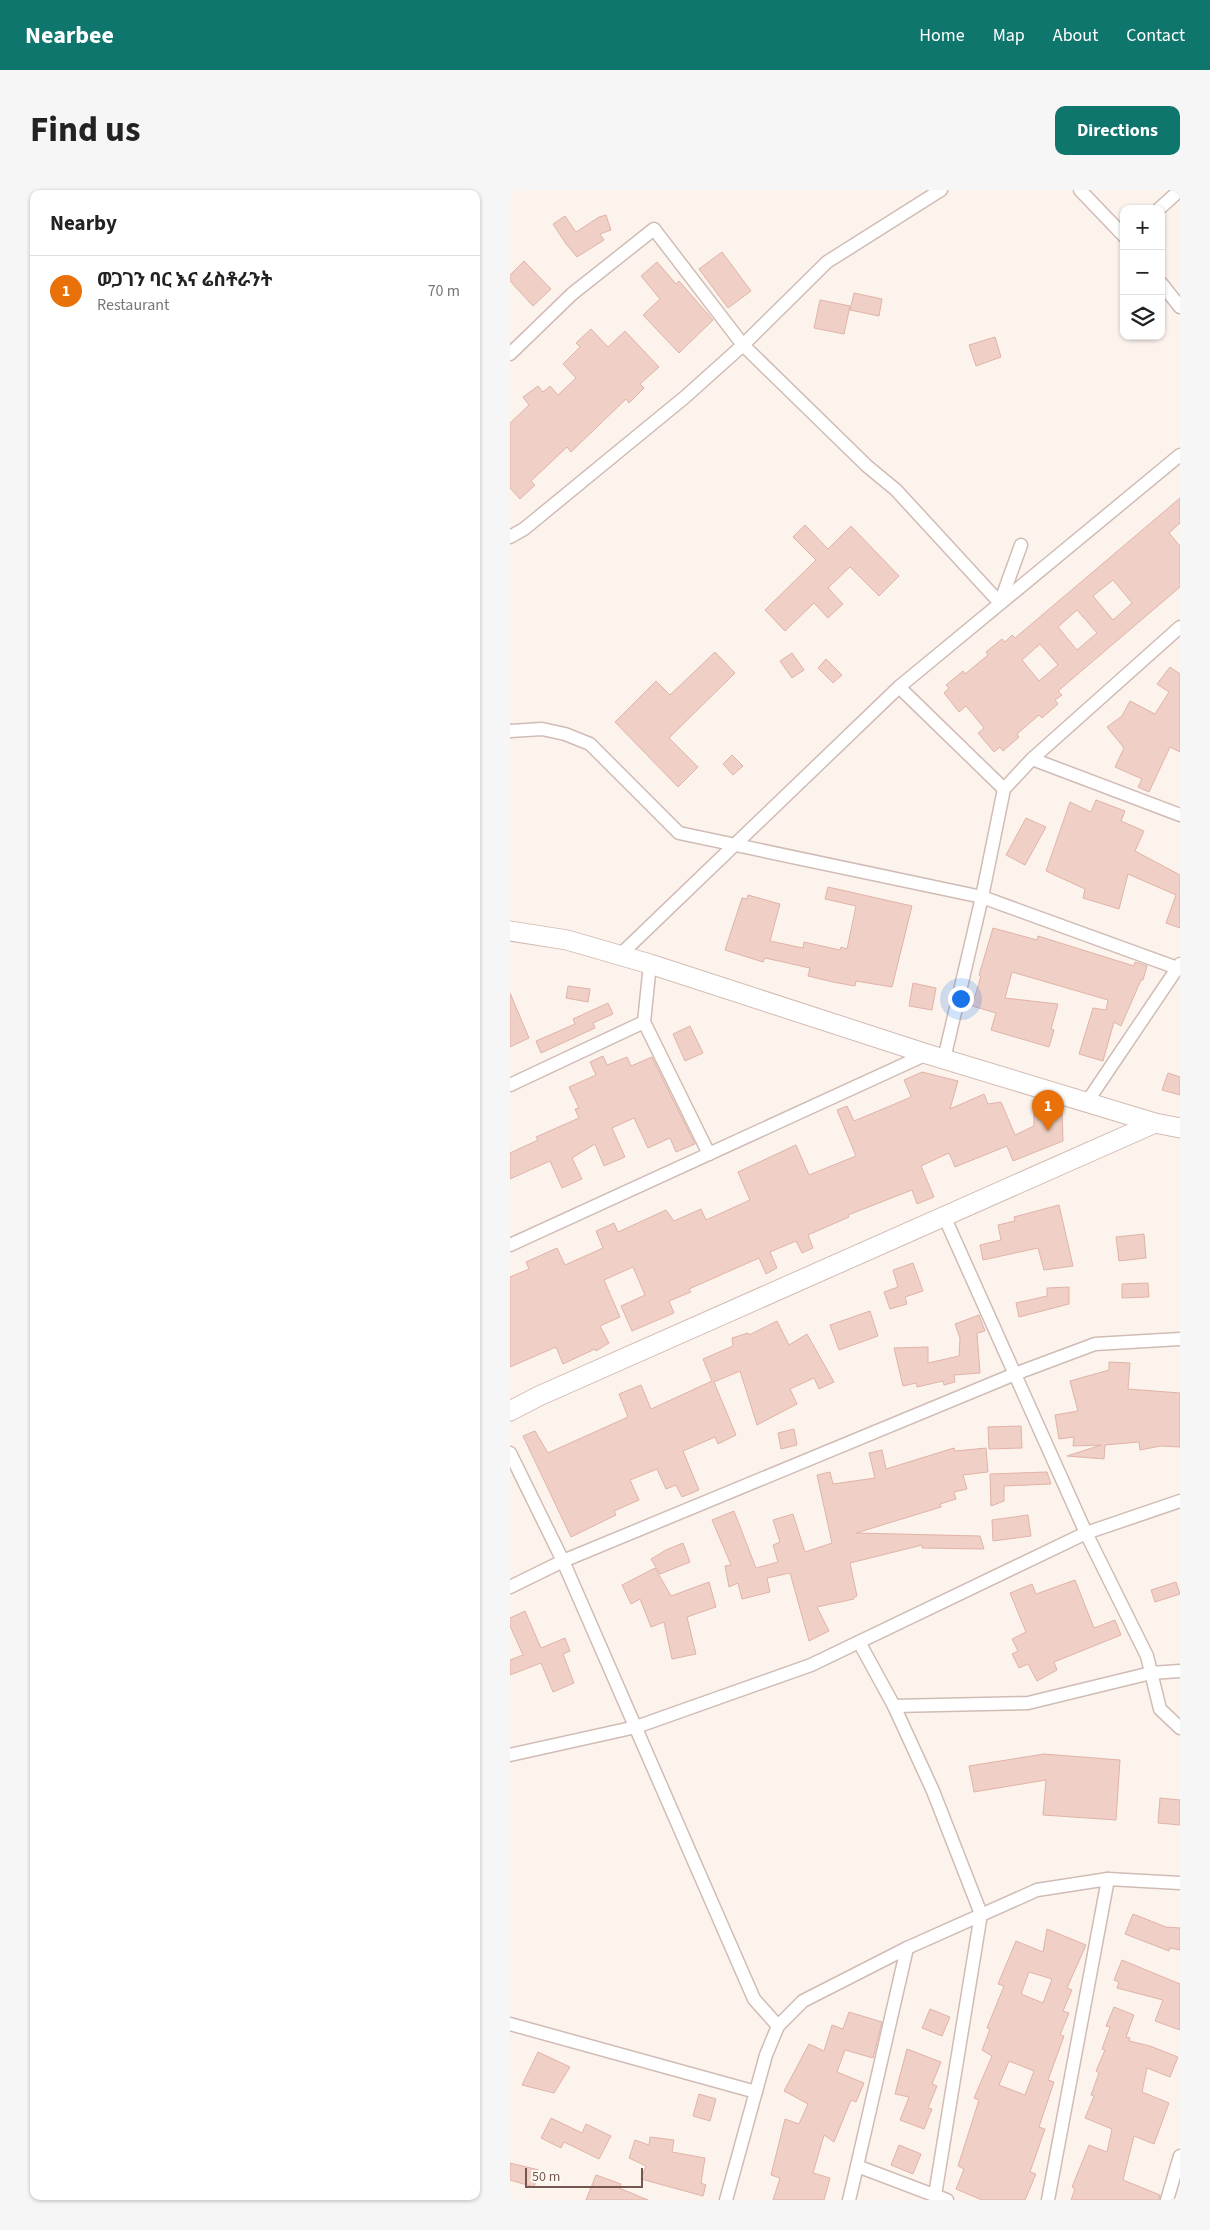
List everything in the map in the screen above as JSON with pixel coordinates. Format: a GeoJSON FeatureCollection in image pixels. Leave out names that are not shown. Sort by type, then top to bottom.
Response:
{"type":"FeatureCollection","features":[{"type":"Feature","properties":{"kind":"street"},"geometry":{"type":"LineString","coordinates":[[510,537],[524,529],[685,397],[743,345],[827,262],[941,190]]}},
{"type":"Feature","properties":{"kind":"street"},"geometry":{"type":"LineString","coordinates":[[1080,190],[1120,232]]}},
{"type":"Feature","properties":{"kind":"street"},"geometry":{"type":"LineString","coordinates":[[1163,205],[1180,190]]}},
{"type":"Feature","properties":{"kind":"street"},"geometry":{"type":"LineString","coordinates":[[510,354],[572,294],[654,229],[743,345],[867,466],[896,490],[1000,603],[1021,545]]}},
{"type":"Feature","properties":{"kind":"street"},"geometry":{"type":"LineString","coordinates":[[1165,288],[1180,307]]}},
{"type":"Feature","properties":{"kind":"street"},"geometry":{"type":"LineString","coordinates":[[620,955],[898,687],[1180,455]]}},
{"type":"Feature","properties":{"kind":"street"},"geometry":{"type":"LineString","coordinates":[[936,1057],[982,897],[1004,789],[1032,759],[1180,627]]}},
{"type":"Feature","properties":{"kind":"street"},"geometry":{"type":"LineString","coordinates":[[898,687],[1004,789]]}},
{"type":"Feature","properties":{"kind":"street"},"geometry":{"type":"LineString","coordinates":[[510,732],[542,729],[565,734],[590,744],[679,833],[982,897],[1179,967],[1087,1102]]}},
{"type":"Feature","properties":{"kind":"street"},"geometry":{"type":"LineString","coordinates":[[1032,759],[1180,815]]}},
{"type":"Feature","properties":{"kind":"street"},"geometry":{"type":"LineString","coordinates":[[510,931],[566,940],[620,955],[936,1057],[1154,1123],[1180,1128]]}},
{"type":"Feature","properties":{"kind":"street"},"geometry":{"type":"LineString","coordinates":[[650,964],[644,1022],[709,1154]]}},
{"type":"Feature","properties":{"kind":"street"},"geometry":{"type":"LineString","coordinates":[[510,1086],[644,1022]]}},
{"type":"Feature","properties":{"kind":"street"},"geometry":{"type":"LineString","coordinates":[[510,1246],[709,1154],[936,1057]]}},
{"type":"Feature","properties":{"kind":"street"},"geometry":{"type":"LineString","coordinates":[[510,1411],[539,1396],[1154,1123]]}},
{"type":"Feature","properties":{"kind":"street"},"geometry":{"type":"LineString","coordinates":[[944,1216],[1086,1533],[1147,1656],[1160,1709],[1180,1728]]}},
{"type":"Feature","properties":{"kind":"street"},"geometry":{"type":"LineString","coordinates":[[510,1587],[563,1561],[1015,1374],[1094,1344],[1180,1339]]}},
{"type":"Feature","properties":{"kind":"street"},"geometry":{"type":"LineString","coordinates":[[510,1452],[563,1561],[754,1999],[778,2026]]}},
{"type":"Feature","properties":{"kind":"street"},"geometry":{"type":"LineString","coordinates":[[510,1756],[636,1727],[811,1665],[1086,1533],[1180,1500]]}},
{"type":"Feature","properties":{"kind":"street"},"geometry":{"type":"LineString","coordinates":[[858,2166],[941,2198],[981,1914],[933,1791],[894,1706],[859,1642]]}},
{"type":"Feature","properties":{"kind":"street"},"geometry":{"type":"LineString","coordinates":[[894,1706],[1028,1703],[1151,1672],[1180,1671]]}},
{"type":"Feature","properties":{"kind":"street"},"geometry":{"type":"LineString","coordinates":[[1048,2200],[1108,1879]]}},
{"type":"Feature","properties":{"kind":"street"},"geometry":{"type":"LineString","coordinates":[[726,2200],[766,2055],[778,2026],[802,2001],[907,1948],[1037,1890],[1108,1879],[1180,1883]]}},
{"type":"Feature","properties":{"kind":"street"},"geometry":{"type":"LineString","coordinates":[[849,2200],[907,1948]]}},
{"type":"Feature","properties":{"kind":"street"},"geometry":{"type":"LineString","coordinates":[[510,2024],[756,2092]]}},
{"type":"Feature","properties":{"kind":"street"},"geometry":{"type":"LineString","coordinates":[[1167,2200],[1180,2156]]}},
{"type":"Feature","properties":{"kind":"building"},"geometry":{"type":"Polygon","coordinates":[[[606,215],[611,230],[600,234],[604,240],[577,257],[553,224],[565,216],[576,232],[599,217],[606,215]]]}},
{"type":"Feature","properties":{"kind":"building"},"geometry":{"type":"Polygon","coordinates":[[[722,252],[751,291],[728,308],[699,269],[722,252]]]}},
{"type":"Feature","properties":{"kind":"building"},"geometry":{"type":"Polygon","coordinates":[[[524,261],[551,289],[533,306],[510,281],[510,275],[524,261]]]}},
{"type":"Feature","properties":{"kind":"building"},"geometry":{"type":"Polygon","coordinates":[[[657,262],[676,284],[679,281],[713,320],[679,353],[643,315],[660,299],[641,276],[657,262]]]}},
{"type":"Feature","properties":{"kind":"building"},"geometry":{"type":"Polygon","coordinates":[[[854,293],[882,299],[879,316],[850,310],[854,293]]]}},
{"type":"Feature","properties":{"kind":"building"},"geometry":{"type":"Polygon","coordinates":[[[820,300],[850,306],[844,334],[814,328],[820,300]]]}},
{"type":"Feature","properties":{"kind":"building"},"geometry":{"type":"Polygon","coordinates":[[[591,329],[608,347],[625,331],[659,367],[640,384],[644,388],[629,403],[626,399],[571,452],[567,447],[531,481],[535,485],[520,499],[510,488],[510,423],[529,405],[523,397],[538,386],[543,392],[550,386],[558,395],[576,378],[563,364],[580,347],[576,343],[591,329]]]}},
{"type":"Feature","properties":{"kind":"building"},"geometry":{"type":"Polygon","coordinates":[[[995,337],[1001,357],[976,366],[969,345],[995,337]]]}},
{"type":"Feature","properties":{"kind":"building"},"geometry":{"type":"Polygon","coordinates":[[[1180,498],[1180,523],[1169,533],[1180,546],[1180,587],[1058,691],[1062,695],[1055,700],[1058,704],[1042,718],[1039,715],[1017,734],[1019,737],[1003,751],[1000,747],[994,752],[978,733],[984,728],[966,706],[959,712],[944,693],[949,688],[946,685],[963,671],[965,674],[988,655],[986,652],[1002,639],[1005,642],[1012,635],[1015,638],[1180,498]],[[1113,580],[1093,596],[1113,620],[1132,603],[1113,580]],[[1077,610],[1058,627],[1077,650],[1097,633],[1077,610]],[[1040,644],[1022,660],[1039,681],[1058,665],[1040,644]]]}},
{"type":"Feature","properties":{"kind":"building"},"geometry":{"type":"Polygon","coordinates":[[[805,525],[828,549],[851,526],[899,576],[879,596],[850,567],[828,588],[843,604],[828,618],[814,603],[785,631],[765,610],[816,560],[793,537],[805,525]]]}},
{"type":"Feature","properties":{"kind":"building"},"geometry":{"type":"Polygon","coordinates":[[[715,652],[735,673],[669,738],[698,767],[678,787],[615,722],[656,681],[670,695],[715,652]]]}},
{"type":"Feature","properties":{"kind":"building"},"geometry":{"type":"Polygon","coordinates":[[[792,653],[804,670],[792,678],[780,661],[792,653]]]}},
{"type":"Feature","properties":{"kind":"building"},"geometry":{"type":"Polygon","coordinates":[[[826,659],[842,675],[833,683],[818,668],[826,659]]]}},
{"type":"Feature","properties":{"kind":"building"},"geometry":{"type":"Polygon","coordinates":[[[1170,667],[1180,674],[1180,752],[1170,747],[1149,792],[1138,787],[1142,779],[1115,767],[1124,748],[1107,727],[1122,716],[1130,701],[1155,714],[1169,692],[1157,684],[1170,667]]]}},
{"type":"Feature","properties":{"kind":"building"},"geometry":{"type":"Polygon","coordinates":[[[732,755],[743,766],[733,775],[723,764],[732,755]]]}},
{"type":"Feature","properties":{"kind":"building"},"geometry":{"type":"Polygon","coordinates":[[[1096,800],[1125,811],[1121,821],[1144,831],[1135,851],[1180,875],[1180,928],[1166,923],[1176,895],[1128,874],[1119,909],[1083,898],[1085,889],[1046,871],[1070,802],[1091,812],[1096,800]]]}},
{"type":"Feature","properties":{"kind":"building"},"geometry":{"type":"Polygon","coordinates":[[[1026,818],[1046,827],[1025,865],[1006,855],[1026,818]]]}},
{"type":"Feature","properties":{"kind":"building"},"geometry":{"type":"Polygon","coordinates":[[[828,887],[912,906],[892,987],[856,981],[855,986],[833,982],[808,976],[810,968],[765,958],[763,962],[725,950],[742,898],[747,899],[748,895],[780,904],[770,941],[803,948],[804,942],[840,950],[841,947],[847,949],[856,906],[825,899],[828,887]]]}},
{"type":"Feature","properties":{"kind":"building"},"geometry":{"type":"Polygon","coordinates":[[[993,928],[1037,940],[1038,936],[1134,966],[1135,962],[1147,966],[1143,980],[1141,980],[1121,1026],[1114,1022],[1103,1061],[1079,1054],[1093,1008],[1106,1010],[1108,1000],[1012,972],[1005,998],[1058,1004],[1051,1029],[1054,1030],[1049,1047],[991,1030],[996,1013],[972,1006],[993,928]]]}},
{"type":"Feature","properties":{"kind":"building"},"geometry":{"type":"Polygon","coordinates":[[[913,983],[936,988],[932,1010],[909,1006],[913,983]]]}},
{"type":"Feature","properties":{"kind":"building"},"geometry":{"type":"Polygon","coordinates":[[[568,986],[590,989],[588,1002],[566,998],[568,986]]]}},
{"type":"Feature","properties":{"kind":"building"},"geometry":{"type":"Polygon","coordinates":[[[510,993],[529,1038],[510,1047],[510,993]]]}},
{"type":"Feature","properties":{"kind":"building"},"geometry":{"type":"Polygon","coordinates":[[[608,1003],[613,1014],[593,1023],[595,1028],[541,1053],[536,1041],[575,1024],[573,1019],[608,1003]]]}},
{"type":"Feature","properties":{"kind":"building"},"geometry":{"type":"Polygon","coordinates":[[[690,1026],[703,1053],[685,1061],[673,1034],[690,1026]]]}},
{"type":"Feature","properties":{"kind":"building"},"geometry":{"type":"Polygon","coordinates":[[[603,1056],[607,1065],[627,1057],[631,1066],[652,1057],[695,1144],[676,1152],[670,1138],[648,1148],[634,1118],[612,1128],[625,1157],[604,1166],[595,1144],[572,1158],[582,1179],[562,1188],[550,1161],[510,1179],[510,1153],[538,1140],[536,1137],[579,1118],[575,1109],[579,1108],[569,1087],[596,1075],[590,1062],[603,1056]]]}},
{"type":"Feature","properties":{"kind":"building"},"geometry":{"type":"Polygon","coordinates":[[[922,1072],[958,1081],[950,1109],[984,1094],[988,1104],[1001,1102],[1015,1135],[1034,1126],[1034,1112],[1062,1111],[1063,1141],[1013,1161],[1007,1146],[955,1167],[949,1153],[921,1166],[934,1197],[917,1204],[912,1190],[848,1215],[849,1217],[808,1235],[813,1248],[802,1253],[796,1241],[770,1252],[777,1268],[766,1274],[759,1258],[689,1289],[691,1292],[669,1301],[674,1313],[632,1331],[621,1306],[645,1295],[633,1267],[604,1280],[620,1317],[600,1326],[609,1343],[596,1351],[595,1349],[563,1364],[556,1347],[510,1367],[510,1277],[529,1269],[526,1262],[557,1248],[565,1265],[603,1248],[596,1231],[614,1223],[618,1232],[666,1210],[674,1221],[701,1209],[706,1220],[750,1200],[738,1172],[796,1145],[809,1175],[856,1156],[837,1110],[847,1106],[854,1121],[909,1098],[911,1096],[904,1080],[922,1072]]]}},
{"type":"Feature","properties":{"kind":"building"},"geometry":{"type":"Polygon","coordinates":[[[1168,1073],[1180,1077],[1180,1095],[1162,1090],[1168,1073]]]}},
{"type":"Feature","properties":{"kind":"building"},"geometry":{"type":"Polygon","coordinates":[[[1059,1205],[1073,1266],[1044,1270],[1038,1248],[983,1260],[980,1245],[1001,1240],[998,1225],[1015,1221],[1014,1217],[1059,1205]]]}},
{"type":"Feature","properties":{"kind":"building"},"geometry":{"type":"Polygon","coordinates":[[[1144,1234],[1146,1258],[1119,1261],[1116,1237],[1144,1234]]]}},
{"type":"Feature","properties":{"kind":"building"},"geometry":{"type":"Polygon","coordinates":[[[913,1263],[923,1291],[905,1297],[907,1304],[890,1309],[884,1292],[898,1287],[893,1270],[913,1263]]]}},
{"type":"Feature","properties":{"kind":"building"},"geometry":{"type":"Polygon","coordinates":[[[1148,1283],[1149,1297],[1122,1298],[1122,1284],[1148,1283]]]}},
{"type":"Feature","properties":{"kind":"building"},"geometry":{"type":"Polygon","coordinates":[[[1069,1287],[1069,1304],[1019,1317],[1016,1303],[1047,1296],[1047,1288],[1069,1287]]]}},
{"type":"Feature","properties":{"kind":"building"},"geometry":{"type":"Polygon","coordinates":[[[870,1311],[878,1336],[839,1350],[830,1325],[870,1311]]]}},
{"type":"Feature","properties":{"kind":"building"},"geometry":{"type":"Polygon","coordinates":[[[979,1315],[985,1331],[977,1333],[980,1373],[954,1375],[955,1382],[944,1385],[943,1381],[917,1387],[916,1383],[903,1386],[894,1348],[928,1347],[928,1363],[959,1356],[960,1338],[955,1324],[979,1315]]]}},
{"type":"Feature","properties":{"kind":"building"},"geometry":{"type":"Polygon","coordinates":[[[777,1321],[789,1345],[807,1334],[834,1382],[819,1389],[814,1378],[790,1389],[797,1404],[757,1425],[740,1371],[714,1382],[736,1435],[718,1444],[715,1437],[683,1451],[699,1490],[682,1497],[676,1485],[666,1489],[657,1469],[630,1480],[639,1500],[614,1511],[616,1515],[571,1537],[523,1436],[535,1431],[548,1453],[628,1417],[619,1394],[641,1385],[651,1409],[712,1381],[703,1359],[733,1346],[732,1338],[748,1333],[749,1335],[777,1321]]]}},
{"type":"Feature","properties":{"kind":"building"},"geometry":{"type":"Polygon","coordinates":[[[1109,1362],[1130,1363],[1128,1389],[1180,1393],[1180,1447],[1161,1446],[1140,1450],[1139,1442],[1105,1445],[1104,1459],[1067,1456],[1101,1445],[1073,1446],[1074,1437],[1059,1439],[1055,1415],[1078,1411],[1070,1381],[1109,1370],[1109,1362]]]}},
{"type":"Feature","properties":{"kind":"building"},"geometry":{"type":"Polygon","coordinates":[[[1021,1426],[1022,1448],[989,1449],[988,1427],[1021,1426]]]}},
{"type":"Feature","properties":{"kind":"building"},"geometry":{"type":"Polygon","coordinates":[[[794,1429],[797,1445],[781,1449],[778,1433],[794,1429]]]}},
{"type":"Feature","properties":{"kind":"building"},"geometry":{"type":"Polygon","coordinates":[[[954,1448],[955,1451],[986,1448],[988,1472],[963,1475],[967,1489],[954,1492],[956,1499],[940,1504],[941,1507],[856,1533],[980,1536],[984,1549],[922,1548],[922,1545],[850,1563],[857,1596],[854,1599],[817,1607],[829,1631],[809,1641],[790,1573],[767,1578],[770,1592],[742,1599],[738,1583],[729,1587],[725,1566],[731,1565],[712,1520],[734,1511],[756,1568],[778,1562],[773,1545],[780,1542],[773,1520],[793,1514],[805,1552],[832,1543],[817,1475],[830,1472],[833,1484],[875,1478],[869,1453],[882,1450],[886,1469],[954,1448]]]}},
{"type":"Feature","properties":{"kind":"building"},"geometry":{"type":"Polygon","coordinates":[[[1047,1472],[1051,1484],[1004,1486],[1004,1501],[991,1506],[990,1474],[1047,1472]]]}},
{"type":"Feature","properties":{"kind":"building"},"geometry":{"type":"Polygon","coordinates":[[[1028,1515],[1031,1536],[993,1541],[992,1520],[1028,1515]]]}},
{"type":"Feature","properties":{"kind":"building"},"geometry":{"type":"Polygon","coordinates":[[[683,1543],[690,1562],[660,1574],[651,1559],[683,1543]]]}},
{"type":"Feature","properties":{"kind":"building"},"geometry":{"type":"Polygon","coordinates":[[[655,1568],[671,1596],[709,1582],[716,1607],[687,1617],[696,1654],[672,1659],[664,1622],[651,1627],[640,1599],[631,1604],[622,1585],[655,1568]]]}},
{"type":"Feature","properties":{"kind":"building"},"geometry":{"type":"Polygon","coordinates":[[[1075,1580],[1094,1628],[1115,1620],[1121,1635],[1054,1662],[1057,1670],[1037,1681],[1028,1664],[1019,1668],[1012,1654],[1018,1651],[1012,1639],[1026,1632],[1010,1593],[1032,1584],[1036,1594],[1075,1580]]]}},
{"type":"Feature","properties":{"kind":"building"},"geometry":{"type":"Polygon","coordinates":[[[1176,1582],[1180,1594],[1155,1602],[1151,1590],[1176,1582]]]}},
{"type":"Feature","properties":{"kind":"building"},"geometry":{"type":"Polygon","coordinates":[[[525,1611],[541,1648],[565,1638],[570,1651],[563,1654],[574,1683],[553,1692],[541,1663],[510,1675],[510,1660],[523,1655],[510,1626],[510,1618],[525,1611]]]}},
{"type":"Feature","properties":{"kind":"building"},"geometry":{"type":"Polygon","coordinates":[[[1044,1754],[1120,1760],[1116,1820],[1043,1815],[1046,1780],[974,1792],[969,1766],[1044,1754]]]}},
{"type":"Feature","properties":{"kind":"building"},"geometry":{"type":"Polygon","coordinates":[[[1160,1798],[1180,1800],[1180,1825],[1158,1823],[1160,1798]]]}},
{"type":"Feature","properties":{"kind":"building"},"geometry":{"type":"Polygon","coordinates":[[[1133,1914],[1166,1927],[1180,1928],[1180,1950],[1170,1948],[1169,1951],[1125,1934],[1133,1914]]]}},
{"type":"Feature","properties":{"kind":"building"},"geometry":{"type":"Polygon","coordinates":[[[1047,1929],[1086,1945],[1067,1988],[1072,1990],[1063,2011],[1069,2013],[1060,2035],[1064,2036],[1048,2080],[1054,2082],[1039,2127],[1045,2129],[1030,2172],[1036,2174],[1025,2200],[982,2200],[956,2189],[964,2169],[958,2166],[979,2100],[974,2098],[992,2056],[982,2050],[990,2029],[987,2028],[1004,1986],[998,1984],[1016,1941],[1043,1952],[1047,1929]],[[1029,1972],[1021,1994],[1043,2003],[1052,1979],[1029,1972]],[[1009,2061],[999,2085],[1025,2095],[1034,2071],[1009,2061]]]}},
{"type":"Feature","properties":{"kind":"building"},"geometry":{"type":"Polygon","coordinates":[[[1122,1960],[1180,1984],[1180,2030],[1155,2021],[1163,2000],[1117,1988],[1119,1982],[1114,1980],[1122,1960]]]}},
{"type":"Feature","properties":{"kind":"building"},"geometry":{"type":"Polygon","coordinates":[[[1114,2007],[1134,2015],[1126,2037],[1130,2038],[1129,2041],[1150,2046],[1178,2057],[1170,2077],[1147,2068],[1142,2092],[1169,2103],[1154,2144],[1134,2136],[1123,2180],[1160,2195],[1159,2200],[1071,2200],[1075,2189],[1072,2187],[1089,2145],[1107,2152],[1112,2129],[1085,2118],[1094,2096],[1091,2095],[1099,2073],[1096,2071],[1105,2050],[1102,2049],[1110,2027],[1106,2026],[1114,2007]]]}},
{"type":"Feature","properties":{"kind":"building"},"geometry":{"type":"Polygon","coordinates":[[[930,2009],[950,2017],[942,2036],[922,2028],[930,2009]]]}},
{"type":"Feature","properties":{"kind":"building"},"geometry":{"type":"Polygon","coordinates":[[[849,2012],[882,2022],[873,2058],[845,2050],[837,2072],[864,2083],[856,2102],[851,2100],[834,2142],[824,2135],[813,2173],[830,2178],[824,2200],[773,2200],[780,2178],[771,2175],[785,2119],[799,2124],[808,2104],[784,2091],[809,2044],[824,2051],[832,2025],[843,2029],[849,2012]]]}},
{"type":"Feature","properties":{"kind":"building"},"geometry":{"type":"Polygon","coordinates":[[[907,2049],[941,2062],[932,2084],[937,2086],[928,2108],[932,2109],[924,2129],[900,2120],[909,2097],[895,2094],[907,2049]]]}},
{"type":"Feature","properties":{"kind":"building"},"geometry":{"type":"Polygon","coordinates":[[[538,2052],[570,2067],[554,2093],[522,2085],[538,2052]]]}},
{"type":"Feature","properties":{"kind":"building"},"geometry":{"type":"Polygon","coordinates":[[[699,2094],[716,2099],[710,2121],[693,2116],[699,2094]]]}},
{"type":"Feature","properties":{"kind":"building"},"geometry":{"type":"Polygon","coordinates":[[[551,2118],[582,2133],[586,2124],[611,2136],[599,2159],[564,2142],[561,2148],[541,2138],[551,2118]]]}},
{"type":"Feature","properties":{"kind":"building"},"geometry":{"type":"Polygon","coordinates":[[[650,2137],[674,2140],[672,2152],[705,2158],[701,2183],[706,2185],[703,2196],[641,2179],[646,2166],[629,2158],[635,2140],[649,2145],[650,2137]]]}},
{"type":"Feature","properties":{"kind":"building"},"geometry":{"type":"Polygon","coordinates":[[[899,2145],[921,2154],[913,2174],[891,2165],[899,2145]]]}},
{"type":"Feature","properties":{"kind":"building"},"geometry":{"type":"Polygon","coordinates":[[[510,2163],[539,2170],[534,2187],[510,2180],[510,2163]]]}},
{"type":"Feature","properties":{"kind":"building"},"geometry":{"type":"Polygon","coordinates":[[[596,2175],[621,2184],[619,2188],[648,2200],[586,2200],[596,2175]]]}},
{"type":"Feature","properties":{"kind":"place","name":"ወጋገን ባር እና ሬስቶራንት"},"geometry":{"type":"Point","coordinates":[1048,1131]}}]}
